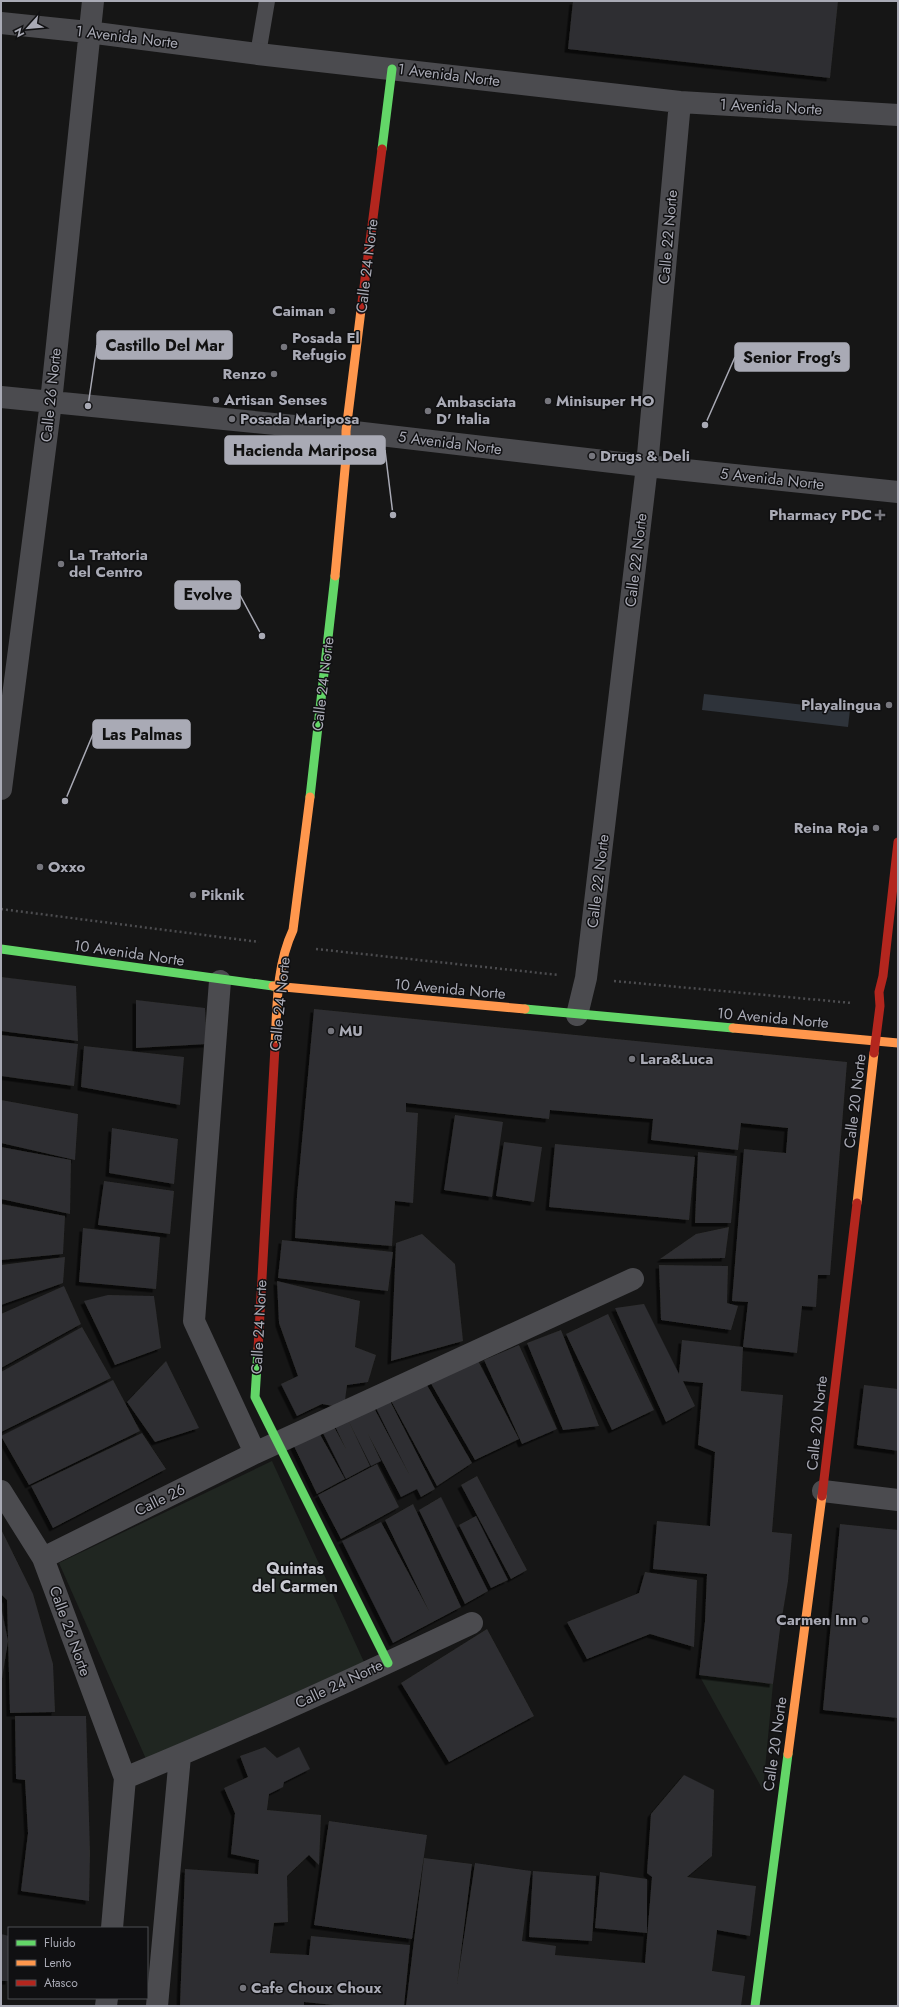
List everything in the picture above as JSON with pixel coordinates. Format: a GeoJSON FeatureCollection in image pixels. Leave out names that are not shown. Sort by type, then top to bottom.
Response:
{"type":"FeatureCollection","features":[{"type":"Feature","properties":{"kind":"street","name":"Calle 26 Norte"},"geometry":{"type":"LineString","coordinates":[[1,789],[51,402],[88,32],[93,1]]}},
{"type":"Feature","properties":{"kind":"street","name":"1 Avenida Norte"},"geometry":{"type":"LineString","coordinates":[[1,23],[680,102],[898,115]]}},
{"type":"Feature","properties":{"kind":"street","name":"Calle 24 Norte"},"geometry":{"type":"LineString","coordinates":[[124,1778],[180,1756],[388,1663],[255,1397],[278,987],[286,945],[293,930],[329,640],[345,466],[346,431],[392,69]]}},
{"type":"Feature","properties":{"kind":"street","name":"Calle 22 Norte"},"geometry":{"type":"LineString","coordinates":[[577,1015],[586,978],[647,466],[680,102]]}},
{"type":"Feature","properties":{"kind":"street","name":"5 Avenida Norte"},"geometry":{"type":"LineString","coordinates":[[1,397],[346,431],[647,466],[898,492]]}},
{"type":"Feature","properties":{"kind":"street","name":"Calle 20 Norte"},"geometry":{"type":"LineString","coordinates":[[754,2006],[823,1491],[876,1042],[880,1006],[879,992],[883,976],[898,842]]}},
{"type":"Feature","properties":{"kind":"street","name":"10 Avenida Norte"},"geometry":{"type":"LineString","coordinates":[[1,949],[220,981],[577,1015],[898,1043]]}},
{"type":"Feature","properties":{"kind":"street"},"geometry":{"type":"LineString","coordinates":[[220,981],[194,1321],[255,1453]]}},
{"type":"Feature","properties":{"kind":"street","name":"Calle 26"},"geometry":{"type":"LineString","coordinates":[[43,1558],[255,1453],[633,1279]]}},
{"type":"Feature","properties":{"kind":"street"},"geometry":{"type":"LineString","coordinates":[[823,1491],[898,1500]]}},
{"type":"Feature","properties":{"kind":"street","name":"Calle 26 Norte"},"geometry":{"type":"LineString","coordinates":[[1,1492],[43,1558],[124,1778]]}},
{"type":"Feature","properties":{"kind":"street"},"geometry":{"type":"LineString","coordinates":[[388,1663],[472,1623]]}},
{"type":"Feature","properties":{"kind":"street"},"geometry":{"type":"LineString","coordinates":[[157,2006],[180,1756]]}},
{"type":"Feature","properties":{"kind":"street"},"geometry":{"type":"LineString","coordinates":[[112,1927],[124,1778]]}},
{"type":"Feature","properties":{"kind":"lane"},"geometry":{"type":"LineString","coordinates":[[258,54],[267,1]]}},
{"type":"Feature","properties":{"kind":"path"},"geometry":{"type":"LineString","coordinates":[[1,909],[286,945],[586,978],[880,1006]]}},
{"type":"Feature","properties":{"kind":"shaded area"},"geometry":{"type":"Polygon","coordinates":[[[704,694],[850,710],[848,727],[702,710],[704,694]]]}},
{"type":"Feature","properties":{"kind":"shaded area"},"geometry":{"type":"Polygon","coordinates":[[[272,1461],[364,1662],[146,1759],[59,1563],[272,1461]]]}},
{"type":"Feature","properties":{"kind":"shaded area"},"geometry":{"type":"Polygon","coordinates":[[[699,1675],[773,1684],[763,1790],[699,1675]]]}},
{"type":"Feature","properties":{"kind":"building"},"geometry":{"type":"Polygon","coordinates":[[[573,1],[838,1],[830,78],[568,49],[573,1]]]}},
{"type":"Feature","properties":{"kind":"building"},"geometry":{"type":"Polygon","coordinates":[[[1,977],[76,986],[78,1041],[1,1031],[1,977]]]}},
{"type":"Feature","properties":{"kind":"building"},"geometry":{"type":"Polygon","coordinates":[[[136,1000],[205,1008],[207,1044],[136,1048],[136,1000]]]}},
{"type":"Feature","properties":{"kind":"building"},"geometry":{"type":"Polygon","coordinates":[[[314,1009],[847,1062],[830,1275],[818,1275],[816,1307],[802,1306],[797,1353],[743,1347],[748,1302],[732,1301],[744,1149],[786,1153],[788,1128],[741,1123],[738,1150],[651,1140],[653,1119],[550,1110],[549,1119],[406,1103],[406,1112],[418,1113],[413,1203],[395,1201],[392,1246],[295,1238],[297,1196],[314,1009]]]}},
{"type":"Feature","properties":{"kind":"building"},"geometry":{"type":"Polygon","coordinates":[[[1,1035],[78,1044],[74,1086],[1,1076],[1,1035]]]}},
{"type":"Feature","properties":{"kind":"building"},"geometry":{"type":"Polygon","coordinates":[[[84,1046],[184,1057],[180,1105],[81,1087],[84,1046]]]}},
{"type":"Feature","properties":{"kind":"building"},"geometry":{"type":"Polygon","coordinates":[[[1,1100],[78,1114],[75,1160],[1,1143],[1,1100]]]}},
{"type":"Feature","properties":{"kind":"building"},"geometry":{"type":"Polygon","coordinates":[[[455,1115],[503,1122],[492,1197],[444,1190],[455,1115]]]}},
{"type":"Feature","properties":{"kind":"building"},"geometry":{"type":"Polygon","coordinates":[[[112,1128],[178,1139],[174,1184],[109,1173],[112,1128]]]}},
{"type":"Feature","properties":{"kind":"building"},"geometry":{"type":"Polygon","coordinates":[[[504,1142],[542,1147],[534,1202],[496,1196],[504,1142]]]}},
{"type":"Feature","properties":{"kind":"building"},"geometry":{"type":"Polygon","coordinates":[[[555,1144],[695,1157],[689,1220],[549,1207],[555,1144]]]}},
{"type":"Feature","properties":{"kind":"building"},"geometry":{"type":"Polygon","coordinates":[[[1,1147],[71,1160],[70,1214],[1,1199],[1,1147]]]}},
{"type":"Feature","properties":{"kind":"building"},"geometry":{"type":"Polygon","coordinates":[[[698,1152],[737,1156],[731,1223],[695,1223],[698,1152]]]}},
{"type":"Feature","properties":{"kind":"building"},"geometry":{"type":"Polygon","coordinates":[[[104,1181],[174,1191],[170,1234],[98,1225],[104,1181]]]}},
{"type":"Feature","properties":{"kind":"building"},"geometry":{"type":"Polygon","coordinates":[[[1,1204],[65,1216],[63,1254],[1,1260],[1,1204]]]}},
{"type":"Feature","properties":{"kind":"building"},"geometry":{"type":"Polygon","coordinates":[[[729,1227],[725,1258],[660,1259],[696,1234],[729,1227]]]}},
{"type":"Feature","properties":{"kind":"building"},"geometry":{"type":"Polygon","coordinates":[[[83,1228],[160,1237],[156,1289],[79,1282],[83,1228]]]}},
{"type":"Feature","properties":{"kind":"building"},"geometry":{"type":"Polygon","coordinates":[[[422,1234],[455,1264],[463,1341],[391,1361],[396,1243],[422,1234]]]}},
{"type":"Feature","properties":{"kind":"building"},"geometry":{"type":"Polygon","coordinates":[[[282,1240],[393,1252],[388,1291],[278,1278],[282,1240]]]}},
{"type":"Feature","properties":{"kind":"building"},"geometry":{"type":"Polygon","coordinates":[[[65,1257],[63,1283],[1,1305],[1,1265],[65,1257]]]}},
{"type":"Feature","properties":{"kind":"building"},"geometry":{"type":"Polygon","coordinates":[[[659,1265],[728,1266],[727,1303],[738,1306],[731,1330],[661,1320],[659,1265]]]}},
{"type":"Feature","properties":{"kind":"building"},"geometry":{"type":"Polygon","coordinates":[[[277,1281],[360,1301],[355,1347],[376,1355],[368,1382],[347,1385],[344,1408],[322,1404],[297,1416],[281,1384],[298,1376],[279,1323],[277,1281]]]}},
{"type":"Feature","properties":{"kind":"building"},"geometry":{"type":"Polygon","coordinates":[[[64,1286],[81,1324],[1,1368],[1,1314],[64,1286]]]}},
{"type":"Feature","properties":{"kind":"building"},"geometry":{"type":"Polygon","coordinates":[[[108,1295],[154,1296],[161,1348],[115,1365],[84,1301],[108,1295]]]}},
{"type":"Feature","properties":{"kind":"building"},"geometry":{"type":"Polygon","coordinates":[[[644,1304],[679,1374],[682,1340],[743,1347],[741,1391],[783,1395],[772,1532],[792,1534],[788,1581],[773,1684],[699,1675],[705,1621],[707,1574],[653,1569],[657,1521],[710,1526],[715,1452],[698,1445],[703,1383],[683,1381],[695,1406],[666,1422],[615,1308],[644,1304]]]}},
{"type":"Feature","properties":{"kind":"building"},"geometry":{"type":"Polygon","coordinates":[[[608,1314],[654,1410],[612,1430],[566,1334],[608,1314]]]}},
{"type":"Feature","properties":{"kind":"building"},"geometry":{"type":"Polygon","coordinates":[[[82,1327],[111,1378],[1,1432],[1,1372],[82,1327]]]}},
{"type":"Feature","properties":{"kind":"building"},"geometry":{"type":"Polygon","coordinates":[[[561,1330],[599,1426],[563,1430],[527,1343],[561,1330]]]}},
{"type":"Feature","properties":{"kind":"building"},"geometry":{"type":"Polygon","coordinates":[[[519,1345],[557,1429],[522,1444],[484,1360],[519,1345]]]}},
{"type":"Feature","properties":{"kind":"building"},"geometry":{"type":"Polygon","coordinates":[[[475,1355],[519,1439],[475,1460],[429,1380],[475,1355]]]}},
{"type":"Feature","properties":{"kind":"building"},"geometry":{"type":"Polygon","coordinates":[[[166,1361],[199,1428],[155,1442],[127,1402],[166,1361]]]}},
{"type":"Feature","properties":{"kind":"building"},"geometry":{"type":"Polygon","coordinates":[[[113,1380],[140,1431],[29,1485],[1,1436],[113,1380]]]}},
{"type":"Feature","properties":{"kind":"building"},"geometry":{"type":"Polygon","coordinates":[[[424,1380],[472,1463],[437,1486],[389,1397],[424,1380]]]}},
{"type":"Feature","properties":{"kind":"building"},"geometry":{"type":"Polygon","coordinates":[[[864,1385],[898,1389],[898,1451],[857,1445],[864,1385]]]}},
{"type":"Feature","properties":{"kind":"building"},"geometry":{"type":"Polygon","coordinates":[[[388,1397],[435,1489],[421,1497],[417,1489],[401,1497],[368,1434],[381,1461],[371,1466],[348,1420],[370,1466],[346,1479],[321,1429],[332,1423],[346,1449],[334,1424],[372,1404],[410,1476],[374,1404],[388,1397]]]}},
{"type":"Feature","properties":{"kind":"building"},"geometry":{"type":"Polygon","coordinates":[[[317,1429],[345,1479],[317,1494],[292,1442],[317,1429]]]}},
{"type":"Feature","properties":{"kind":"building"},"geometry":{"type":"Polygon","coordinates":[[[142,1433],[166,1469],[53,1528],[31,1486],[142,1433]]]}},
{"type":"Feature","properties":{"kind":"building"},"geometry":{"type":"Polygon","coordinates":[[[377,1464],[399,1507],[341,1539],[318,1495],[377,1464]]]}},
{"type":"Feature","properties":{"kind":"building"},"geometry":{"type":"Polygon","coordinates":[[[477,1476],[527,1570],[511,1579],[461,1485],[477,1476]]]}},
{"type":"Feature","properties":{"kind":"building"},"geometry":{"type":"Polygon","coordinates":[[[441,1497],[488,1591],[465,1604],[419,1510],[441,1497]]]}},
{"type":"Feature","properties":{"kind":"building"},"geometry":{"type":"Polygon","coordinates":[[[413,1504],[461,1607],[393,1643],[342,1541],[381,1522],[429,1611],[385,1520],[413,1504]]]}},
{"type":"Feature","properties":{"kind":"building"},"geometry":{"type":"Polygon","coordinates":[[[476,1516],[508,1580],[491,1588],[459,1525],[476,1516]]]}},
{"type":"Feature","properties":{"kind":"building","name":"Carmen Inn"},"geometry":{"type":"Polygon","coordinates":[[[840,1524],[898,1530],[898,1718],[823,1710],[840,1524]]]}},
{"type":"Feature","properties":{"kind":"building"},"geometry":{"type":"Polygon","coordinates":[[[1,1529],[33,1594],[53,1664],[55,1712],[10,1713],[7,1600],[1,1594],[1,1529]]]}},
{"type":"Feature","properties":{"kind":"building"},"geometry":{"type":"Polygon","coordinates":[[[645,1572],[697,1580],[694,1647],[650,1634],[587,1659],[567,1622],[639,1593],[645,1572]]]}},
{"type":"Feature","properties":{"kind":"building"},"geometry":{"type":"Polygon","coordinates":[[[2,1611],[8,1641],[2,1679],[1,1678],[2,1611]]]}},
{"type":"Feature","properties":{"kind":"building"},"geometry":{"type":"Polygon","coordinates":[[[487,1629],[534,1716],[449,1762],[401,1683],[487,1629]]]}},
{"type":"Feature","properties":{"kind":"building"},"geometry":{"type":"Polygon","coordinates":[[[15,1716],[86,1716],[90,1853],[89,1901],[21,1891],[28,1833],[25,1780],[16,1779],[15,1716]]]}},
{"type":"Feature","properties":{"kind":"building"},"geometry":{"type":"Polygon","coordinates":[[[265,1747],[277,1758],[299,1747],[310,1769],[284,1782],[283,1787],[269,1794],[267,1810],[321,1815],[319,1865],[309,1855],[287,1876],[288,1922],[274,1923],[270,1953],[309,1955],[311,1936],[410,1945],[404,2006],[344,2006],[304,2002],[304,2006],[180,2006],[185,1869],[258,1874],[259,1860],[231,1854],[235,1813],[224,1788],[248,1777],[240,1756],[265,1747]]]}},
{"type":"Feature","properties":{"kind":"building"},"geometry":{"type":"Polygon","coordinates":[[[684,1775],[714,1790],[712,1856],[687,1877],[756,1886],[750,1936],[717,1930],[712,1971],[745,1976],[741,2006],[406,2006],[424,1858],[472,1864],[457,1984],[475,1863],[531,1871],[522,1941],[556,1946],[555,1955],[645,1963],[652,1877],[647,1873],[651,1814],[684,1775]]]}},
{"type":"Feature","properties":{"kind":"building"},"geometry":{"type":"Polygon","coordinates":[[[329,1821],[427,1835],[412,1939],[314,1925],[329,1821]]]}},
{"type":"Feature","properties":{"kind":"building"},"geometry":{"type":"Polygon","coordinates":[[[533,1871],[596,1876],[592,1941],[529,1937],[533,1871]]]}},
{"type":"Feature","properties":{"kind":"building"},"geometry":{"type":"Polygon","coordinates":[[[600,1872],[647,1879],[647,1933],[595,1928],[600,1872]]]}},
{"type":"Feature","properties":{"kind":"building"},"geometry":{"type":"Polygon","coordinates":[[[1,1934],[8,1936],[8,1981],[1,1981],[1,1934]]]}},
{"type":"Feature","properties":{"kind":"traffic: fast"},"geometry":{"type":"LineString","coordinates":[[382,149],[392,69]]}},
{"type":"Feature","properties":{"kind":"traffic: fast"},"geometry":{"type":"LineString","coordinates":[[310,797],[335,576]]}},
{"type":"Feature","properties":{"kind":"traffic: fast"},"geometry":{"type":"LineString","coordinates":[[1,949],[273,986]]}},
{"type":"Feature","properties":{"kind":"traffic: fast"},"geometry":{"type":"LineString","coordinates":[[525,1009],[733,1028]]}},
{"type":"Feature","properties":{"kind":"traffic: fast"},"geometry":{"type":"LineString","coordinates":[[258,1349],[255,1397],[388,1663]]}},
{"type":"Feature","properties":{"kind":"traffic: fast"},"geometry":{"type":"LineString","coordinates":[[755,2006],[788,1754]]}},
{"type":"Feature","properties":{"kind":"traffic: slow"},"geometry":{"type":"LineString","coordinates":[[335,576],[346,458],[346,431],[361,310]]}},
{"type":"Feature","properties":{"kind":"traffic: slow"},"geometry":{"type":"LineString","coordinates":[[275,1047],[278,987],[283,958],[293,930],[310,797]]}},
{"type":"Feature","properties":{"kind":"traffic: slow"},"geometry":{"type":"LineString","coordinates":[[273,986],[525,1009]]}},
{"type":"Feature","properties":{"kind":"traffic: slow"},"geometry":{"type":"LineString","coordinates":[[733,1028],[898,1043]]}},
{"type":"Feature","properties":{"kind":"traffic: slow"},"geometry":{"type":"LineString","coordinates":[[857,1203],[874,1053]]}},
{"type":"Feature","properties":{"kind":"traffic: slow"},"geometry":{"type":"LineString","coordinates":[[788,1754],[822,1496]]}},
{"type":"Feature","properties":{"kind":"traffic: jam"},"geometry":{"type":"LineString","coordinates":[[361,310],[382,149]]}},
{"type":"Feature","properties":{"kind":"traffic: jam"},"geometry":{"type":"LineString","coordinates":[[874,1053],[880,1006],[879,992],[883,976],[898,842]]}},
{"type":"Feature","properties":{"kind":"traffic: jam"},"geometry":{"type":"LineString","coordinates":[[258,1349],[275,1047]]}},
{"type":"Feature","properties":{"kind":"traffic: jam"},"geometry":{"type":"LineString","coordinates":[[822,1496],[857,1203]]}},
{"type":"Feature","properties":{"kind":"place","name":"Caiman"},"geometry":{"type":"Point","coordinates":[332,311]}},
{"type":"Feature","properties":{"kind":"place","name":"Posada El Refugio"},"geometry":{"type":"Point","coordinates":[284,347]}},
{"type":"Feature","properties":{"kind":"place","name":"Renzo"},"geometry":{"type":"Point","coordinates":[274,374]}},
{"type":"Feature","properties":{"kind":"place","name":"Artisan Senses"},"geometry":{"type":"Point","coordinates":[216,400]}},
{"type":"Feature","properties":{"kind":"place","name":"Minisuper HO"},"geometry":{"type":"Point","coordinates":[548,401]}},
{"type":"Feature","properties":{"kind":"place","name":"Castillo Del Mar"},"geometry":{"type":"Point","coordinates":[88,406]}},
{"type":"Feature","properties":{"kind":"place","name":"Ambasciata D' Italia"},"geometry":{"type":"Point","coordinates":[428,411]}},
{"type":"Feature","properties":{"kind":"place","name":"Posada Mariposa"},"geometry":{"type":"Point","coordinates":[232,419]}},
{"type":"Feature","properties":{"kind":"place","name":"Senior Frog's"},"geometry":{"type":"Point","coordinates":[705,425]}},
{"type":"Feature","properties":{"kind":"place","name":"Drugs & Deli"},"geometry":{"type":"Point","coordinates":[592,456]}},
{"type":"Feature","properties":{"kind":"place","name":"Hacienda Mariposa"},"geometry":{"type":"Point","coordinates":[393,515]}},
{"type":"Feature","properties":{"kind":"place","name":"Pharmacy PDC"},"geometry":{"type":"Point","coordinates":[880,515]}},
{"type":"Feature","properties":{"kind":"place","name":"La Trattoria del Centro"},"geometry":{"type":"Point","coordinates":[61,564]}},
{"type":"Feature","properties":{"kind":"place","name":"Evolve"},"geometry":{"type":"Point","coordinates":[262,636]}},
{"type":"Feature","properties":{"kind":"place","name":"Playalingua"},"geometry":{"type":"Point","coordinates":[889,705]}},
{"type":"Feature","properties":{"kind":"place","name":"Las Palmas"},"geometry":{"type":"Point","coordinates":[65,801]}},
{"type":"Feature","properties":{"kind":"place","name":"Reina Roja"},"geometry":{"type":"Point","coordinates":[876,828]}},
{"type":"Feature","properties":{"kind":"place","name":"Oxxo"},"geometry":{"type":"Point","coordinates":[40,867]}},
{"type":"Feature","properties":{"kind":"place","name":"Piknik"},"geometry":{"type":"Point","coordinates":[193,895]}},
{"type":"Feature","properties":{"kind":"place","name":"MU"},"geometry":{"type":"Point","coordinates":[331,1031]}},
{"type":"Feature","properties":{"kind":"place","name":"Lara&Luca"},"geometry":{"type":"Point","coordinates":[632,1059]}},
{"type":"Feature","properties":{"kind":"place","name":"Carmen Inn"},"geometry":{"type":"Point","coordinates":[865,1620]}},
{"type":"Feature","properties":{"kind":"place","name":"Cafe Choux Choux"},"geometry":{"type":"Point","coordinates":[243,1988]}},
{"type":"Feature","properties":{"kind":"district","name":"Quintas del Carmen"},"geometry":{"type":"Point","coordinates":[295,1577]}}]}
